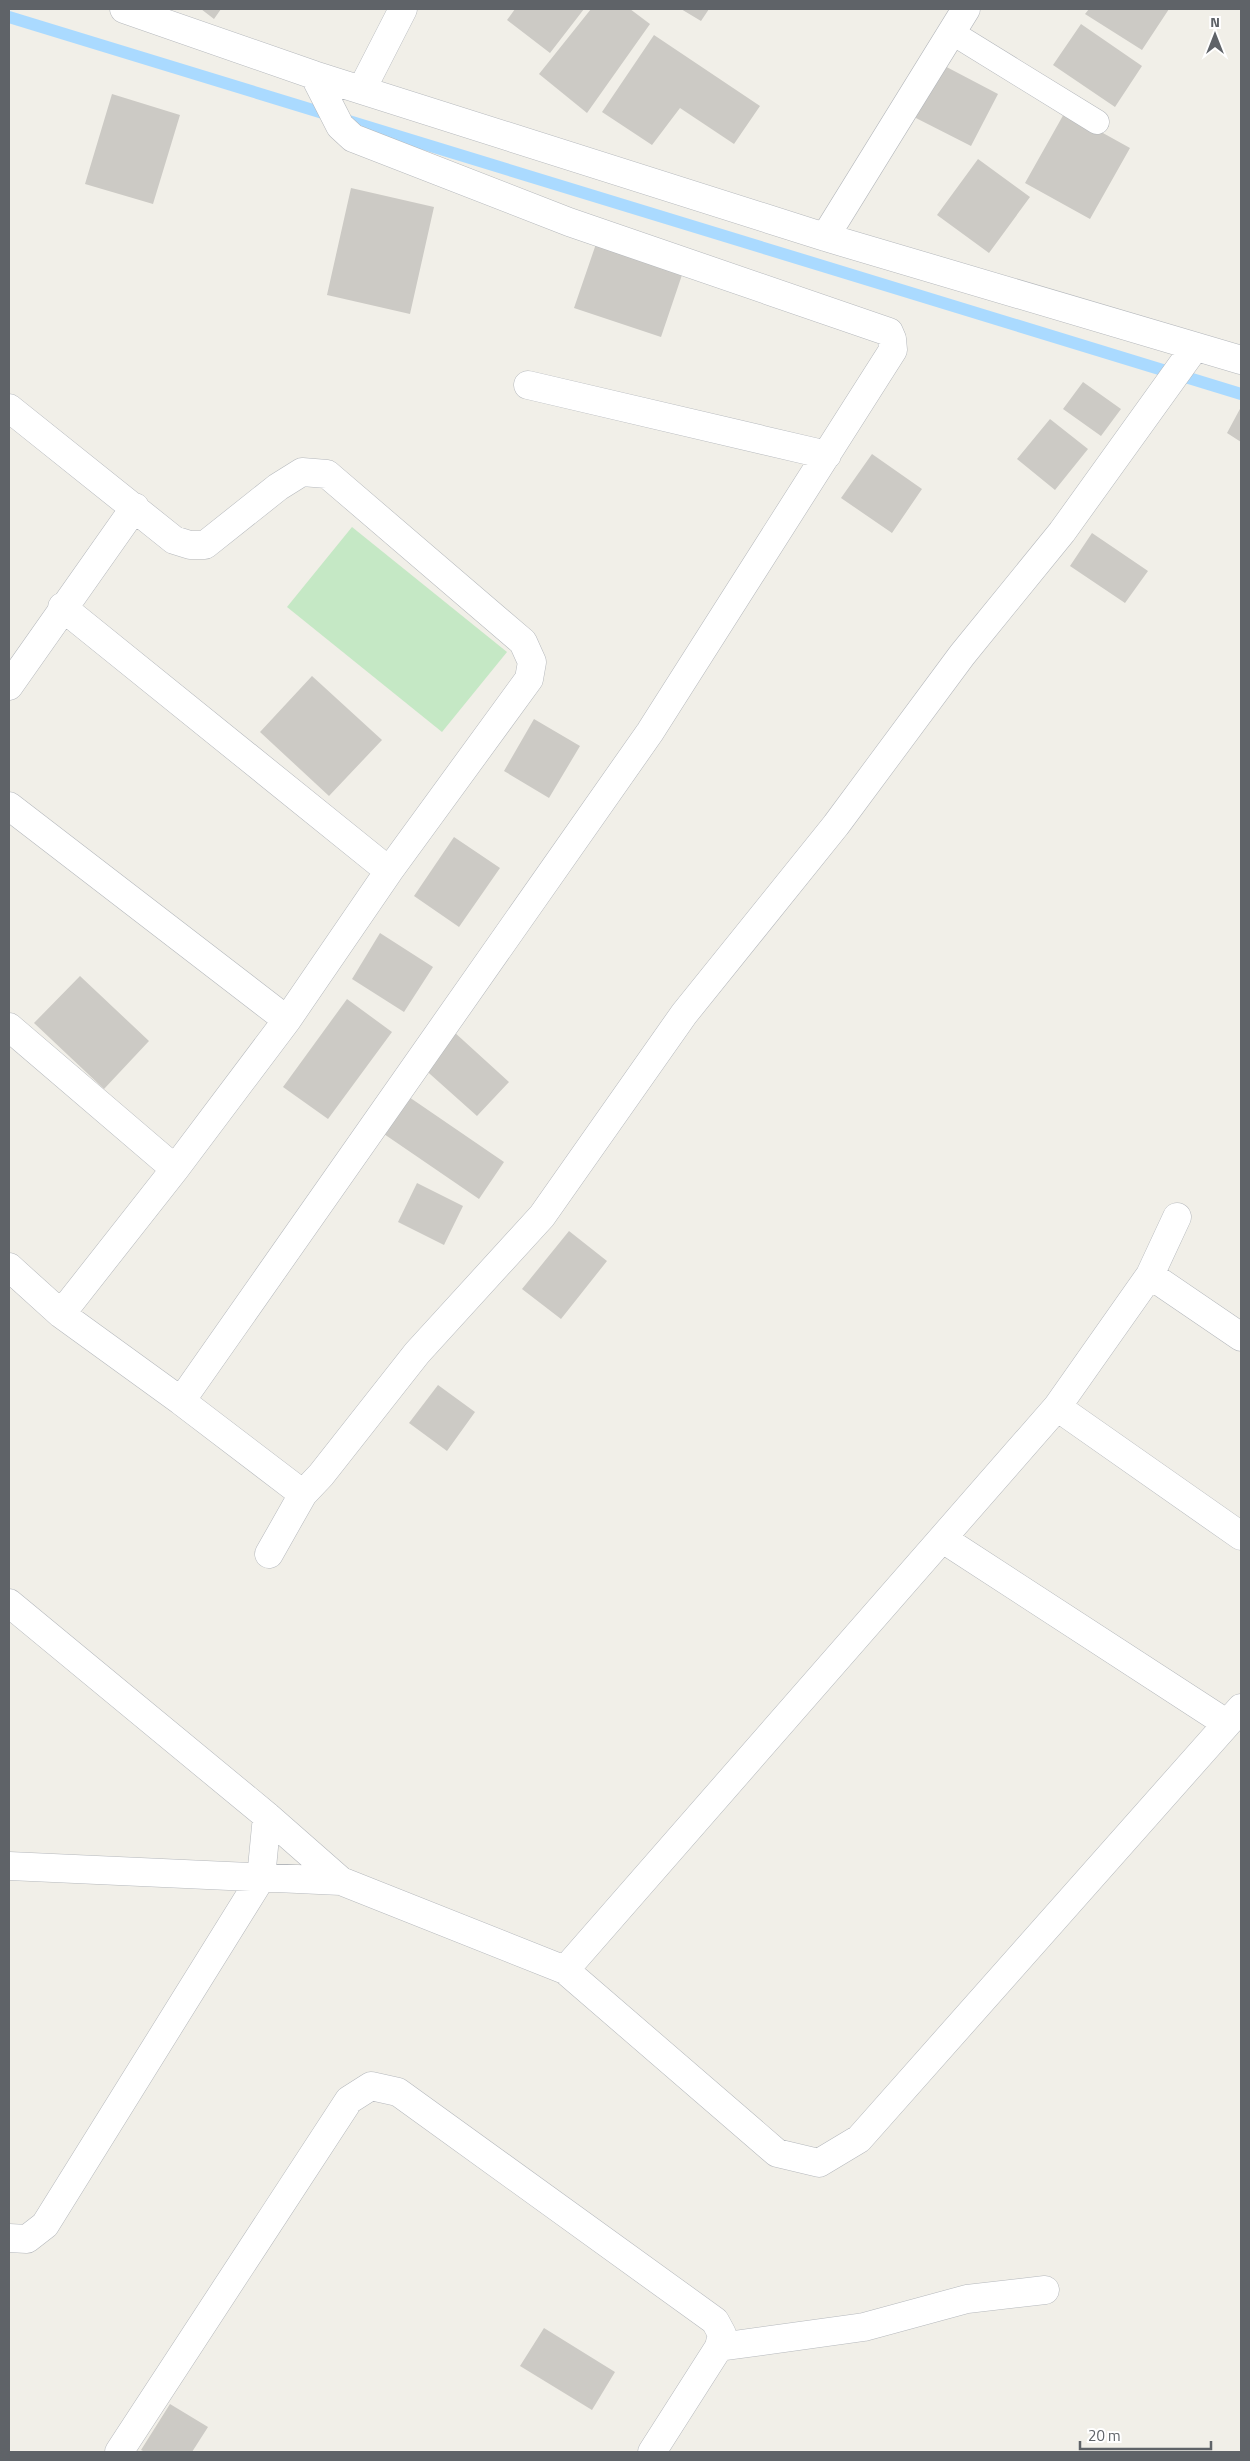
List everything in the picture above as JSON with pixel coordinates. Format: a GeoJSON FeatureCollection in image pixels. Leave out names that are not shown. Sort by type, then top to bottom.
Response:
{"type":"FeatureCollection","features":[{"type":"Feature","properties":{"kind":"street"},"geometry":{"type":"LineString","coordinates":[[124,9],[314,75],[824,237],[1241,360]]}},
{"type":"Feature","properties":{"kind":"street"},"geometry":{"type":"LineString","coordinates":[[362,89],[403,9]]}},
{"type":"Feature","properties":{"kind":"street"},"geometry":{"type":"LineString","coordinates":[[824,237],[966,9]]}},
{"type":"Feature","properties":{"kind":"street"},"geometry":{"type":"LineString","coordinates":[[181,1401],[650,732],[893,350],[889,332],[569,222],[353,138],[340,126],[314,75]]}},
{"type":"Feature","properties":{"kind":"street"},"geometry":{"type":"LineString","coordinates":[[269,1554],[303,1494],[321,1475],[416,1353],[542,1216],[684,1014],[836,825],[962,655],[1062,532],[1195,347]]}},
{"type":"Feature","properties":{"kind":"street"},"geometry":{"type":"LineString","coordinates":[[528,385],[827,455]]}},
{"type":"Feature","properties":{"kind":"street"},"geometry":{"type":"LineString","coordinates":[[9,408],[174,540],[190,545],[205,545],[278,487],[302,472],[326,474],[523,642],[532,662],[529,679],[389,870],[287,1020],[175,1169],[61,1314]]}},
{"type":"Feature","properties":{"kind":"street"},"geometry":{"type":"LineString","coordinates":[[9,686],[62,608],[135,507]]}},
{"type":"Feature","properties":{"kind":"street"},"geometry":{"type":"LineString","coordinates":[[62,608],[389,870]]}},
{"type":"Feature","properties":{"kind":"street"},"geometry":{"type":"LineString","coordinates":[[9,806],[287,1020]]}},
{"type":"Feature","properties":{"kind":"street"},"geometry":{"type":"LineString","coordinates":[[9,1027],[175,1169]]}},
{"type":"Feature","properties":{"kind":"street"},"geometry":{"type":"LineString","coordinates":[[565,1970],[1057,1407],[1150,1275],[1178,1217]]}},
{"type":"Feature","properties":{"kind":"street"},"geometry":{"type":"LineString","coordinates":[[9,1267],[61,1314],[181,1401],[303,1494]]}},
{"type":"Feature","properties":{"kind":"street"},"geometry":{"type":"LineString","coordinates":[[1150,1275],[1241,1336]]}},
{"type":"Feature","properties":{"kind":"street"},"geometry":{"type":"LineString","coordinates":[[1057,1407],[1241,1536]]}},
{"type":"Feature","properties":{"kind":"street"},"geometry":{"type":"LineString","coordinates":[[9,1603],[266,1816],[341,1881],[565,1970],[777,2153],[819,2163],[859,2140],[1234,1716],[943,1539]]}},
{"type":"Feature","properties":{"kind":"street"},"geometry":{"type":"LineString","coordinates":[[9,2238],[27,2239],[45,2226],[262,1878],[266,1816]]}},
{"type":"Feature","properties":{"kind":"street"},"geometry":{"type":"LineString","coordinates":[[9,1866],[341,1881]]}},
{"type":"Feature","properties":{"kind":"street"},"geometry":{"type":"LineString","coordinates":[[120,2452],[349,2100],[371,2086],[398,2092],[715,2321],[722,2334],[720,2347],[652,2452]]}},
{"type":"Feature","properties":{"kind":"street"},"geometry":{"type":"LineString","coordinates":[[720,2347],[864,2327],[967,2299],[1044,2290]]}},
{"type":"Feature","properties":{"kind":"lane"},"geometry":{"type":"LineString","coordinates":[[951,32],[1097,122]]}},
{"type":"Feature","properties":{"kind":"green space"},"geometry":{"type":"Polygon","coordinates":[[[352,527],[507,652],[442,732],[287,607],[352,527]]]}},
{"type":"Feature","properties":{"kind":"building"},"geometry":{"type":"Polygon","coordinates":[[[201,9],[221,9],[214,19],[201,9]]]}},
{"type":"Feature","properties":{"kind":"building"},"geometry":{"type":"Polygon","coordinates":[[[515,9],[584,9],[550,53],[507,20],[515,9]]]}},
{"type":"Feature","properties":{"kind":"building"},"geometry":{"type":"Polygon","coordinates":[[[591,9],[630,9],[650,24],[587,113],[539,74],[591,9]]]}},
{"type":"Feature","properties":{"kind":"building"},"geometry":{"type":"Polygon","coordinates":[[[681,9],[709,9],[701,21],[681,9]]]}},
{"type":"Feature","properties":{"kind":"building"},"geometry":{"type":"Polygon","coordinates":[[[1089,9],[1169,9],[1142,50],[1085,14],[1089,9]]]}},
{"type":"Feature","properties":{"kind":"building"},"geometry":{"type":"Polygon","coordinates":[[[1081,24],[1142,66],[1115,107],[1053,65],[1081,24]]]}},
{"type":"Feature","properties":{"kind":"building"},"geometry":{"type":"Polygon","coordinates":[[[654,35],[760,106],[734,144],[680,108],[652,145],[602,112],[654,35]]]}},
{"type":"Feature","properties":{"kind":"building"},"geometry":{"type":"Polygon","coordinates":[[[937,62],[998,94],[971,146],[910,115],[937,62]]]}},
{"type":"Feature","properties":{"kind":"building"},"geometry":{"type":"Polygon","coordinates":[[[112,94],[180,115],[153,204],[85,184],[112,94]]]}},
{"type":"Feature","properties":{"kind":"building"},"geometry":{"type":"Polygon","coordinates":[[[1065,112],[1130,148],[1090,219],[1025,183],[1065,112]]]}},
{"type":"Feature","properties":{"kind":"building"},"geometry":{"type":"Polygon","coordinates":[[[978,159],[1030,197],[989,253],[937,215],[978,159]]]}},
{"type":"Feature","properties":{"kind":"building"},"geometry":{"type":"Polygon","coordinates":[[[351,188],[434,207],[410,314],[327,295],[351,188]]]}},
{"type":"Feature","properties":{"kind":"building"},"geometry":{"type":"Polygon","coordinates":[[[597,241],[684,269],[661,337],[574,308],[597,241]]]}},
{"type":"Feature","properties":{"kind":"building"},"geometry":{"type":"Polygon","coordinates":[[[1083,382],[1121,409],[1101,436],[1063,409],[1083,382]]]}},
{"type":"Feature","properties":{"kind":"building"},"geometry":{"type":"Polygon","coordinates":[[[1241,407],[1241,442],[1227,433],[1241,407]]]}},
{"type":"Feature","properties":{"kind":"building"},"geometry":{"type":"Polygon","coordinates":[[[1050,419],[1088,449],[1055,490],[1017,459],[1050,419]]]}},
{"type":"Feature","properties":{"kind":"building"},"geometry":{"type":"Polygon","coordinates":[[[872,454],[922,489],[892,533],[841,498],[872,454]]]}},
{"type":"Feature","properties":{"kind":"building"},"geometry":{"type":"Polygon","coordinates":[[[1092,533],[1148,571],[1125,603],[1070,566],[1092,533]]]}},
{"type":"Feature","properties":{"kind":"building"},"geometry":{"type":"Polygon","coordinates":[[[312,676],[382,740],[329,796],[260,732],[312,676]]]}},
{"type":"Feature","properties":{"kind":"building"},"geometry":{"type":"Polygon","coordinates":[[[534,719],[580,746],[549,798],[504,771],[534,719]]]}},
{"type":"Feature","properties":{"kind":"building"},"geometry":{"type":"Polygon","coordinates":[[[454,837],[500,868],[459,927],[414,896],[454,837]]]}},
{"type":"Feature","properties":{"kind":"building"},"geometry":{"type":"Polygon","coordinates":[[[380,933],[433,967],[404,1012],[352,979],[380,933]]]}},
{"type":"Feature","properties":{"kind":"building"},"geometry":{"type":"Polygon","coordinates":[[[80,976],[149,1041],[104,1089],[34,1023],[80,976]]]}},
{"type":"Feature","properties":{"kind":"building"},"geometry":{"type":"Polygon","coordinates":[[[347,999],[392,1032],[328,1119],[283,1087],[347,999]]]}},
{"type":"Feature","properties":{"kind":"building"},"geometry":{"type":"Polygon","coordinates":[[[453,1031],[509,1082],[477,1116],[421,1066],[453,1031]]]}},
{"type":"Feature","properties":{"kind":"building"},"geometry":{"type":"Polygon","coordinates":[[[409,1097],[504,1162],[479,1199],[384,1134],[409,1097]]]}},
{"type":"Feature","properties":{"kind":"building"},"geometry":{"type":"Polygon","coordinates":[[[417,1183],[463,1206],[444,1245],[398,1222],[417,1183]]]}},
{"type":"Feature","properties":{"kind":"building"},"geometry":{"type":"Polygon","coordinates":[[[569,1231],[607,1261],[561,1319],[522,1289],[569,1231]]]}},
{"type":"Feature","properties":{"kind":"building"},"geometry":{"type":"Polygon","coordinates":[[[438,1385],[475,1412],[447,1451],[409,1423],[438,1385]]]}},
{"type":"Feature","properties":{"kind":"building"},"geometry":{"type":"Polygon","coordinates":[[[544,2328],[615,2372],[592,2410],[520,2366],[544,2328]]]}},
{"type":"Feature","properties":{"kind":"building"},"geometry":{"type":"Polygon","coordinates":[[[170,2404],[208,2427],[192,2452],[145,2452],[141,2450],[170,2404]]]}},
{"type":"Feature","properties":{"kind":"waterway"},"geometry":{"type":"LineString","coordinates":[[9,17],[1241,394]]}}]}
